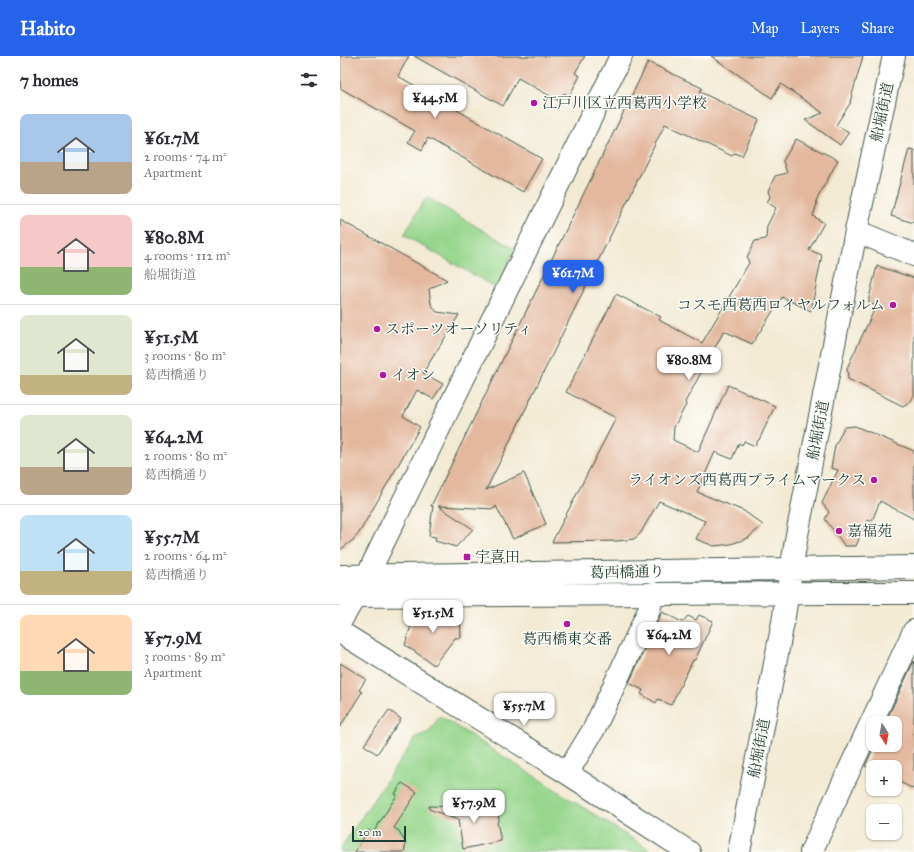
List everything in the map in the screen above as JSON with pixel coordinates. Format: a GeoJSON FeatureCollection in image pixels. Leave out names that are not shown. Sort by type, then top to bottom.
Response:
{"type":"FeatureCollection","features":[{"type":"Feature","properties":{"kind":"main road"},"geometry":{"type":"LineString","coordinates":[[340,622],[348,595],[367,576],[621,56]]}},
{"type":"Feature","properties":{"kind":"main road","name":"船堀街道"},"geometry":{"type":"LineString","coordinates":[[739,852],[856,231],[894,56]]}},
{"type":"Feature","properties":{"kind":"main road"},"geometry":{"type":"LineString","coordinates":[[856,231],[914,256]]}},
{"type":"Feature","properties":{"kind":"main road","name":"葛西橋通り"},"geometry":{"type":"LineString","coordinates":[[340,576],[914,567]]}},
{"type":"Feature","properties":{"kind":"main road"},"geometry":{"type":"LineString","coordinates":[[567,773],[594,728],[649,610],[653,593]]}},
{"type":"Feature","properties":{"kind":"main road","name":"葛西橋通り"},"geometry":{"type":"LineString","coordinates":[[348,595],[914,593]]}},
{"type":"Feature","properties":{"kind":"main road"},"geometry":{"type":"LineString","coordinates":[[811,852],[914,631]]}},
{"type":"Feature","properties":{"kind":"main road"},"geometry":{"type":"LineString","coordinates":[[340,632],[567,773],[689,852]]}},
{"type":"Feature","properties":{"kind":"green space"},"geometry":{"type":"Polygon","coordinates":[[[426,197],[515,249],[496,288],[404,235],[426,197]]]}},
{"type":"Feature","properties":{"kind":"green space"},"geometry":{"type":"Polygon","coordinates":[[[440,716],[653,852],[340,852],[340,849],[416,737],[429,732],[440,716]]]}},
{"type":"Feature","properties":{"kind":"building"},"geometry":{"type":"Polygon","coordinates":[[[340,56],[409,56],[398,76],[542,159],[523,192],[428,138],[422,150],[408,142],[415,131],[340,88],[340,56]]]}},
{"type":"Feature","properties":{"kind":"building"},"geometry":{"type":"Polygon","coordinates":[[[414,56],[585,56],[575,73],[580,76],[569,96],[564,93],[559,101],[518,78],[503,106],[414,56]]]}},
{"type":"Feature","properties":{"kind":"building"},"geometry":{"type":"Polygon","coordinates":[[[711,56],[863,56],[851,102],[836,125],[849,132],[840,145],[805,120],[823,113],[781,84],[772,98],[711,56]]]}},
{"type":"Feature","properties":{"kind":"building"},"geometry":{"type":"Polygon","coordinates":[[[648,62],[702,88],[700,92],[759,120],[742,156],[734,153],[732,156],[665,124],[486,490],[524,473],[546,524],[513,539],[496,506],[494,509],[438,506],[473,529],[456,547],[435,541],[436,537],[429,536],[433,506],[431,506],[648,62]]]}},
{"type":"Feature","properties":{"kind":"building"},"geometry":{"type":"Polygon","coordinates":[[[796,139],[838,160],[816,201],[817,204],[813,216],[824,223],[809,250],[822,255],[811,311],[782,297],[752,344],[724,331],[685,402],[686,405],[674,427],[673,440],[698,452],[728,385],[775,406],[755,446],[744,441],[742,445],[739,443],[732,459],[715,452],[697,492],[744,511],[763,525],[748,538],[731,544],[714,546],[696,539],[705,521],[659,501],[640,534],[634,539],[618,541],[552,542],[616,418],[566,392],[616,294],[661,317],[659,320],[702,343],[749,263],[747,257],[755,241],[766,239],[767,226],[776,208],[767,202],[770,197],[768,191],[775,176],[787,173],[783,161],[796,139]]]}},
{"type":"Feature","properties":{"kind":"building"},"geometry":{"type":"Polygon","coordinates":[[[909,149],[914,150],[914,223],[891,216],[909,149]]]}},
{"type":"Feature","properties":{"kind":"building","name":"イオン"},"geometry":{"type":"Polygon","coordinates":[[[340,220],[447,280],[429,289],[431,304],[437,312],[459,315],[423,373],[443,384],[433,399],[417,390],[403,416],[420,427],[359,533],[353,540],[340,550],[340,220]]]}},
{"type":"Feature","properties":{"kind":"building"},"geometry":{"type":"Polygon","coordinates":[[[877,266],[914,278],[914,395],[911,401],[903,406],[848,379],[847,368],[876,306],[869,303],[869,298],[877,266]]]}},
{"type":"Feature","properties":{"kind":"building","name":"ライオンズ西葛西プライムマークス"},"geometry":{"type":"Polygon","coordinates":[[[855,426],[914,451],[914,519],[880,501],[872,521],[867,520],[856,546],[845,546],[825,519],[829,512],[822,503],[838,470],[831,468],[835,446],[844,427],[855,426]]]}},
{"type":"Feature","properties":{"kind":"building"},"geometry":{"type":"Polygon","coordinates":[[[662,612],[682,622],[688,616],[696,620],[699,615],[713,621],[695,660],[693,660],[671,705],[658,699],[656,703],[641,694],[643,690],[629,683],[662,612]]]}},
{"type":"Feature","properties":{"kind":"building"},"geometry":{"type":"Polygon","coordinates":[[[415,613],[460,613],[461,638],[455,638],[434,665],[405,645],[415,613]]]}},
{"type":"Feature","properties":{"kind":"building"},"geometry":{"type":"Polygon","coordinates":[[[914,661],[914,789],[902,783],[902,760],[868,760],[872,752],[902,752],[902,716],[888,716],[914,661]]]}},
{"type":"Feature","properties":{"kind":"building"},"geometry":{"type":"Polygon","coordinates":[[[340,663],[366,679],[359,690],[362,692],[340,727],[340,663]]]}},
{"type":"Feature","properties":{"kind":"building"},"geometry":{"type":"Polygon","coordinates":[[[389,710],[401,719],[377,754],[364,745],[389,710]]]}},
{"type":"Feature","properties":{"kind":"building"},"geometry":{"type":"Polygon","coordinates":[[[402,783],[417,792],[394,828],[399,831],[406,844],[404,852],[355,852],[368,830],[373,833],[397,795],[395,794],[402,783]]]}},
{"type":"Feature","properties":{"kind":"building"},"geometry":{"type":"Polygon","coordinates":[[[429,806],[488,808],[498,811],[499,820],[497,822],[501,841],[463,849],[458,820],[429,809],[429,806]]]}},
{"type":"Feature","properties":{"kind":"place","name":"江戸川区立西葛西小学校"},"geometry":{"type":"Point","coordinates":[534,103]}},
{"type":"Feature","properties":{"kind":"place","name":"コスモ西葛西ロイヤルフォルム"},"geometry":{"type":"Point","coordinates":[893,305]}},
{"type":"Feature","properties":{"kind":"place","name":"スポーツオーソリティ"},"geometry":{"type":"Point","coordinates":[377,329]}},
{"type":"Feature","properties":{"kind":"place","name":"イオン"},"geometry":{"type":"Point","coordinates":[383,375]}},
{"type":"Feature","properties":{"kind":"place","name":"ライオンズ西葛西プライムマークス"},"geometry":{"type":"Point","coordinates":[874,480]}},
{"type":"Feature","properties":{"kind":"place","name":"嘉福苑"},"geometry":{"type":"Point","coordinates":[839,531]}},
{"type":"Feature","properties":{"kind":"place","name":"宇喜田"},"geometry":{"type":"Point","coordinates":[467,557]}},
{"type":"Feature","properties":{"kind":"place","name":"葛西橋東交番"},"geometry":{"type":"Point","coordinates":[567,624]}}]}
